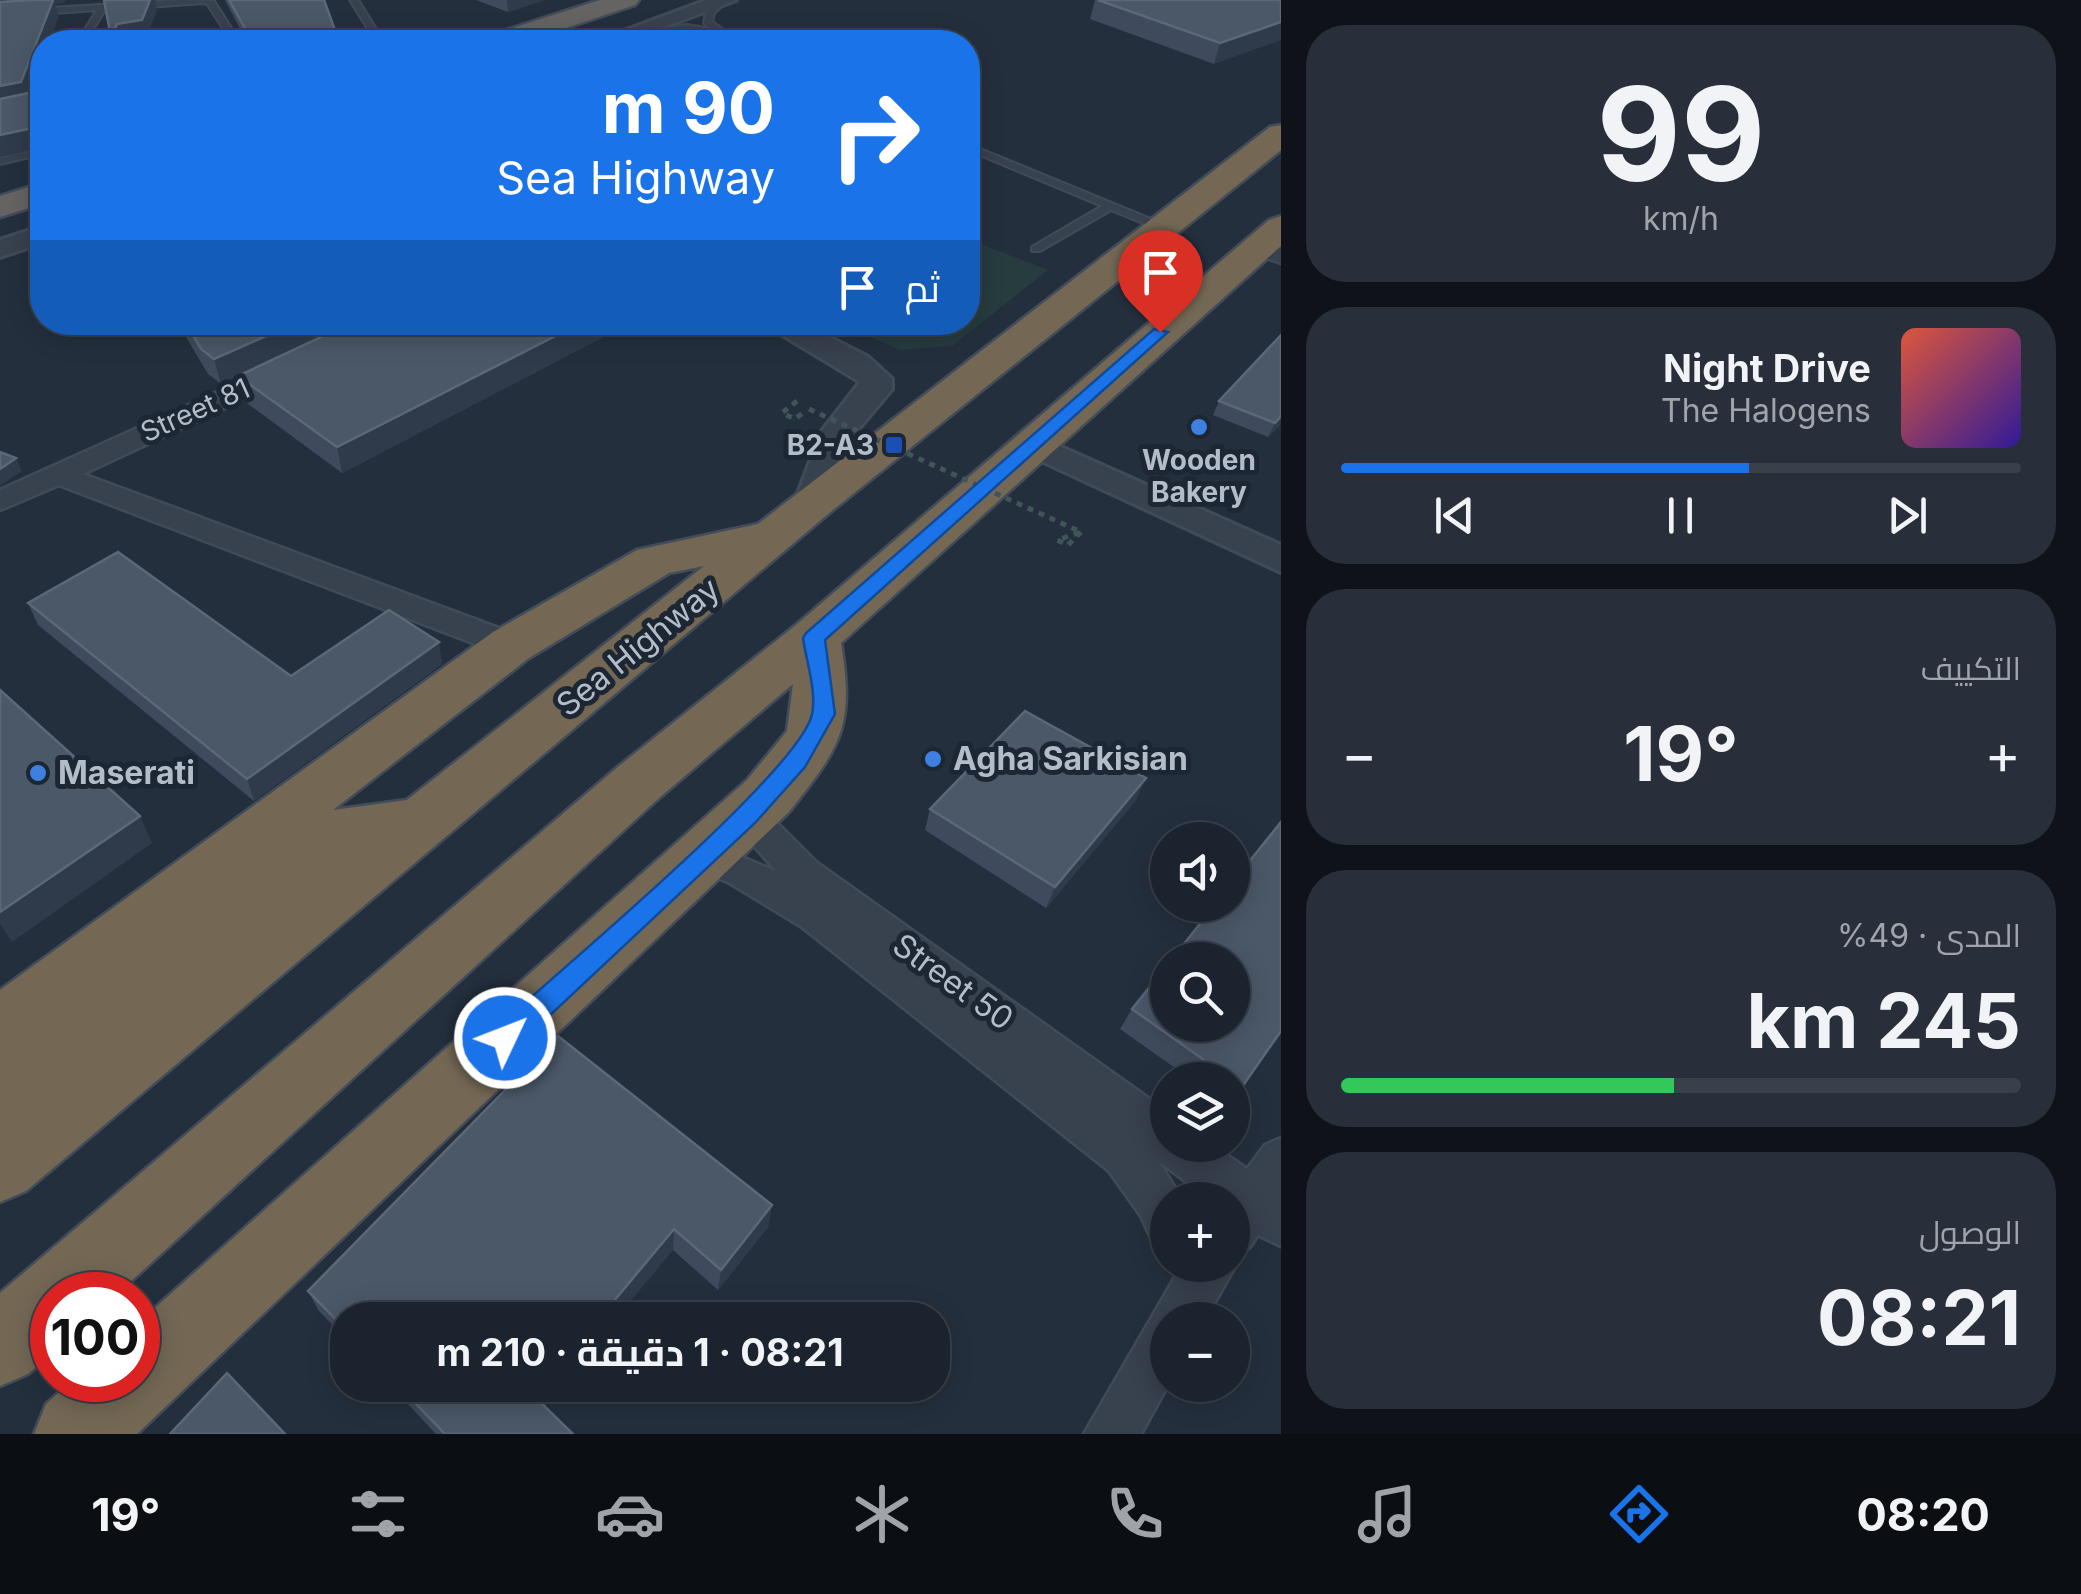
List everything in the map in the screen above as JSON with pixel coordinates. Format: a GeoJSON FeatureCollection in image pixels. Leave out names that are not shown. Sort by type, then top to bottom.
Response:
{"type":"FeatureCollection","features":[{"type":"Feature","properties":{"kind":"highway"},"geometry":{"type":"LineString","coordinates":[[535,30],[626,0]]}},
{"type":"Feature","properties":{"kind":"highway","name":"Sea Highway"},"geometry":{"type":"LineString","coordinates":[[0,1166],[794,520],[1281,134]]}},
{"type":"Feature","properties":{"kind":"highway"},"geometry":{"type":"LineString","coordinates":[[0,207],[30,197]]}},
{"type":"Feature","properties":{"kind":"highway"},"geometry":{"type":"LineString","coordinates":[[84,1272],[639,782],[814,638],[1040,437],[1274,243]]}},
{"type":"Feature","properties":{"kind":"highway"},"geometry":{"type":"LineString","coordinates":[[0,1029],[511,645],[654,561],[794,520]]}},
{"type":"Feature","properties":{"kind":"highway"},"geometry":{"type":"LineString","coordinates":[[160,1357],[725,836],[796,761],[824,714],[814,638]]}},
{"type":"Feature","properties":{"kind":"highway"},"geometry":{"type":"LineString","coordinates":[[0,1097],[348,828],[424,822]]}},
{"type":"Feature","properties":{"kind":"highway"},"geometry":{"type":"LineString","coordinates":[[0,1346],[30,1319]]}},
{"type":"Feature","properties":{"kind":"highway"},"geometry":{"type":"LineString","coordinates":[[76,1434],[111,1402]]}},
{"type":"Feature","properties":{"kind":"street"},"geometry":{"type":"LineString","coordinates":[[640,30],[725,0]]}},
{"type":"Feature","properties":{"kind":"street"},"geometry":{"type":"LineString","coordinates":[[0,249],[30,238]]}},
{"type":"Feature","properties":{"kind":"street"},"geometry":{"type":"LineString","coordinates":[[794,520],[830,447],[876,389],[876,379],[856,364],[801,335]]}},
{"type":"Feature","properties":{"kind":"street","name":"Street 81"},"geometry":{"type":"LineString","coordinates":[[0,500],[301,362]]}},
{"type":"Feature","properties":{"kind":"street"},"geometry":{"type":"LineString","coordinates":[[1040,437],[1281,535]]}},
{"type":"Feature","properties":{"kind":"street"},"geometry":{"type":"LineString","coordinates":[[1040,437],[1281,560]]}},
{"type":"Feature","properties":{"kind":"street"},"geometry":{"type":"LineString","coordinates":[[54,473],[511,645]]}},
{"type":"Feature","properties":{"kind":"street"},"geometry":{"type":"LineString","coordinates":[[725,836],[780,891],[1000,1036],[1124,1155],[1150,1189]]}},
{"type":"Feature","properties":{"kind":"street","name":"Street 50"},"geometry":{"type":"LineString","coordinates":[[725,836],[802,872],[1000,1036],[1150,1129]]}},
{"type":"Feature","properties":{"kind":"street"},"geometry":{"type":"LineString","coordinates":[[1193,1162],[1255,1219],[1281,1160]]}},
{"type":"Feature","properties":{"kind":"street"},"geometry":{"type":"LineString","coordinates":[[1111,1434],[1184,1298]]}},
{"type":"Feature","properties":{"kind":"lane"},"geometry":{"type":"LineString","coordinates":[[38,12],[48,0]]}},
{"type":"Feature","properties":{"kind":"lane"},"geometry":{"type":"LineString","coordinates":[[354,0],[373,30]]}},
{"type":"Feature","properties":{"kind":"lane"},"geometry":{"type":"LineString","coordinates":[[714,30],[708,23],[710,12],[725,0]]}},
{"type":"Feature","properties":{"kind":"lane"},"geometry":{"type":"LineString","coordinates":[[0,14],[204,1],[211,3],[228,30]]}},
{"type":"Feature","properties":{"kind":"lane"},"geometry":{"type":"LineString","coordinates":[[89,30],[103,7]]}},
{"type":"Feature","properties":{"kind":"lane"},"geometry":{"type":"LineString","coordinates":[[665,30],[702,30]]}},
{"type":"Feature","properties":{"kind":"lane"},"geometry":{"type":"LineString","coordinates":[[980,152],[1164,228]]}},
{"type":"Feature","properties":{"kind":"lane"},"geometry":{"type":"LineString","coordinates":[[0,160],[30,154]]}},
{"type":"Feature","properties":{"kind":"lane"},"geometry":{"type":"LineString","coordinates":[[1036,249],[1110,206]]}},
{"type":"Feature","properties":{"kind":"path"},"geometry":{"type":"LineString","coordinates":[[797,401],[782,413],[795,419],[810,408],[1081,532]]}},
{"type":"Feature","properties":{"kind":"green space"},"geometry":{"type":"Polygon","coordinates":[[[980,244],[1048,270],[980,324],[980,244]]]}},
{"type":"Feature","properties":{"kind":"green space"},"geometry":{"type":"Polygon","coordinates":[[[866,335],[966,335],[952,346],[900,350],[866,335]]]}},
{"type":"Feature","properties":{"kind":"building"},"geometry":{"type":"Polygon","coordinates":[[[53,0],[41,30],[30,30],[30,59],[21,82],[0,86],[0,2],[53,0]]]}},
{"type":"Feature","properties":{"kind":"building"},"geometry":{"type":"Polygon","coordinates":[[[104,0],[150,0],[142,20],[117,24],[114,30],[110,30],[104,0]]]}},
{"type":"Feature","properties":{"kind":"building"},"geometry":{"type":"Polygon","coordinates":[[[229,0],[324,0],[335,30],[246,30],[229,0]]]}},
{"type":"Feature","properties":{"kind":"building"},"geometry":{"type":"Polygon","coordinates":[[[1098,0],[1281,0],[1281,22],[1220,43],[1098,0]]]}},
{"type":"Feature","properties":{"kind":"building"},"geometry":{"type":"Polygon","coordinates":[[[30,93],[30,129],[0,135],[0,99],[30,93]]]}},
{"type":"Feature","properties":{"kind":"building"},"geometry":{"type":"Polygon","coordinates":[[[193,335],[268,335],[214,359],[201,349],[193,335]]]}},
{"type":"Feature","properties":{"kind":"building"},"geometry":{"type":"Polygon","coordinates":[[[325,335],[557,335],[337,447],[238,376],[325,335]]]}},
{"type":"Feature","properties":{"kind":"building"},"geometry":{"type":"Polygon","coordinates":[[[1281,335],[1281,416],[1275,423],[1219,401],[1281,335]]]}},
{"type":"Feature","properties":{"kind":"building"},"geometry":{"type":"Polygon","coordinates":[[[0,452],[16,458],[0,469],[0,452]]]}},
{"type":"Feature","properties":{"kind":"building"},"geometry":{"type":"Polygon","coordinates":[[[118,552],[291,676],[389,610],[439,642],[247,779],[28,603],[118,552]]]}},
{"type":"Feature","properties":{"kind":"building","name":"Maserati"},"geometry":{"type":"Polygon","coordinates":[[[0,690],[140,816],[0,912],[0,690]]]}},
{"type":"Feature","properties":{"kind":"building"},"geometry":{"type":"Polygon","coordinates":[[[1025,711],[1146,778],[1055,887],[930,809],[1025,711]]]}},
{"type":"Feature","properties":{"kind":"building"},"geometry":{"type":"Polygon","coordinates":[[[1281,822],[1281,1031],[1250,1076],[1250,1062],[1207,1062],[1179,1042],[1250,1042],[1250,942],[1185,942],[1201,922],[1250,922],[1250,861],[1281,822]]]}},
{"type":"Feature","properties":{"kind":"building"},"geometry":{"type":"Polygon","coordinates":[[[1150,986],[1150,1022],[1132,1009],[1150,986]]]}},
{"type":"Feature","properties":{"kind":"building"},"geometry":{"type":"Polygon","coordinates":[[[558,1036],[772,1205],[721,1270],[674,1229],[613,1302],[330,1302],[330,1314],[308,1291],[558,1036]]]}},
{"type":"Feature","properties":{"kind":"building"},"geometry":{"type":"Polygon","coordinates":[[[227,1373],[285,1434],[170,1434],[227,1373]]]}},
{"type":"Feature","properties":{"kind":"building"},"geometry":{"type":"Polygon","coordinates":[[[414,1402],[540,1402],[573,1434],[445,1434],[414,1402]]]}},
{"type":"Feature","properties":{"kind":"place","name":"Wooden Bakery"},"geometry":{"type":"Point","coordinates":[1199,427]}},
{"type":"Feature","properties":{"kind":"place","name":"B2-A3"},"geometry":{"type":"Point","coordinates":[894,445]}},
{"type":"Feature","properties":{"kind":"place","name":"Agha Sarkisian"},"geometry":{"type":"Point","coordinates":[933,759]}},
{"type":"Feature","properties":{"kind":"place","name":"Maserati"},"geometry":{"type":"Point","coordinates":[38,773]}},
{"type":"Feature","properties":{"kind":"route"},"geometry":{"type":"LineString","coordinates":[[505,1038],[747,816],[796,761],[824,714],[814,638],[1160,332]]}}]}
